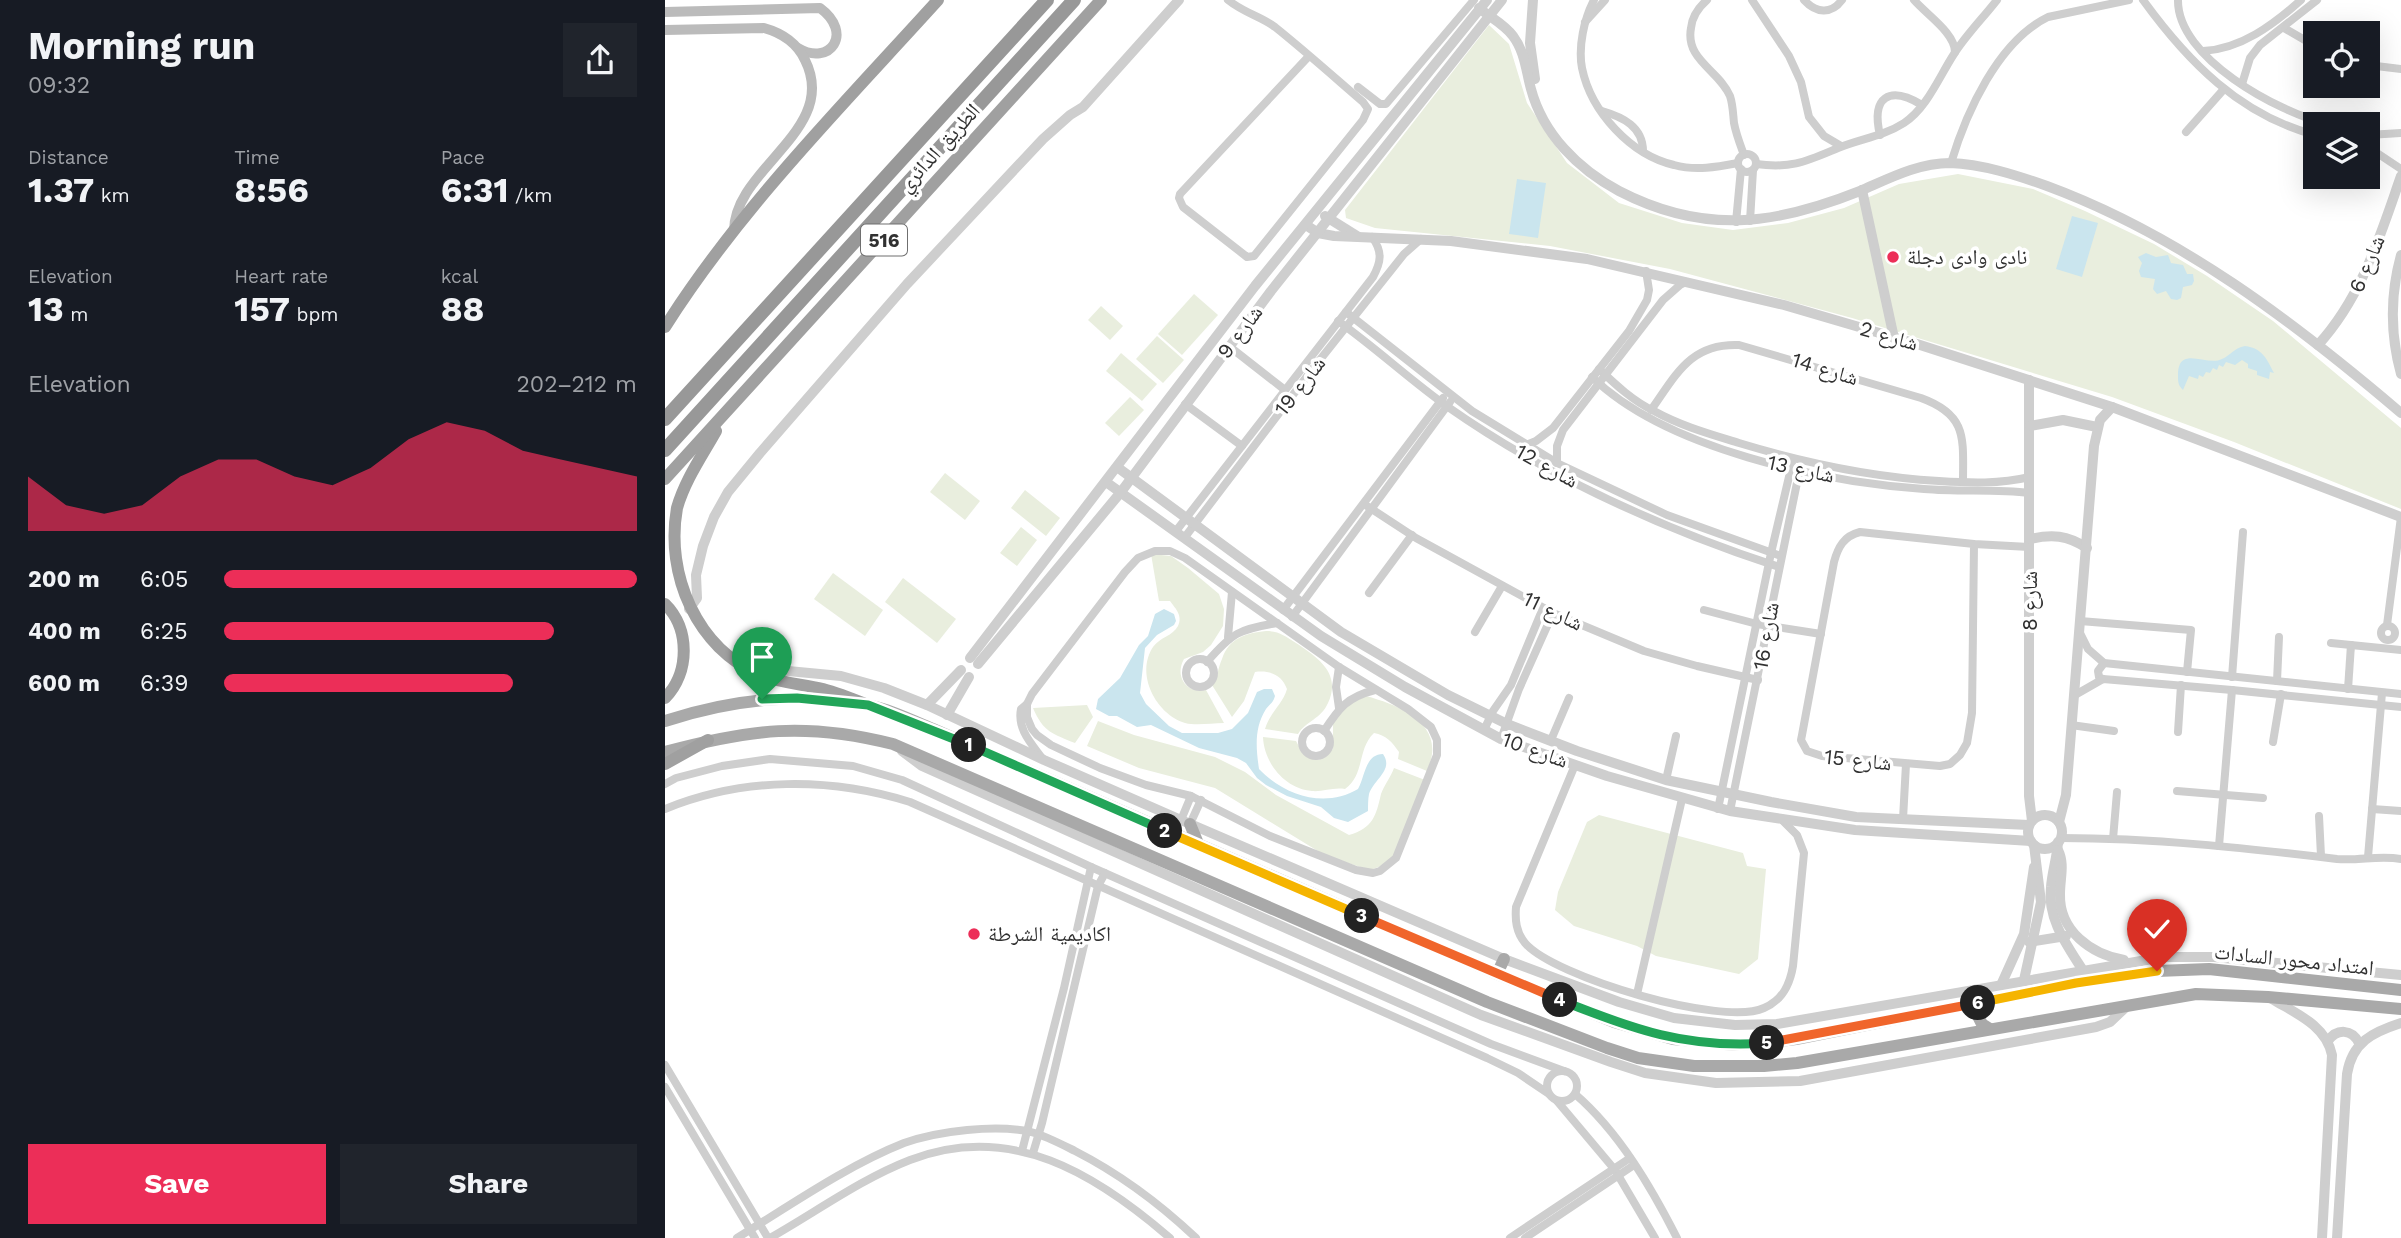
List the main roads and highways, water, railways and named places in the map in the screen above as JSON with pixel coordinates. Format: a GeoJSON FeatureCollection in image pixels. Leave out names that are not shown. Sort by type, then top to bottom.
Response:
{"type":"FeatureCollection","features":[{"type":"Feature","properties":{"kind":"highway"},"geometry":{"type":"LineString","coordinates":[[665,327],[691,287],[734,231],[795,158],[938,0]]}},
{"type":"Feature","properties":{"kind":"highway","name":"الطريق الدائري"},"geometry":{"type":"LineString","coordinates":[[665,419],[1047,0]]}},
{"type":"Feature","properties":{"kind":"highway","name":"الطريق الدائري"},"geometry":{"type":"LineString","coordinates":[[665,450],[1074,0]]}},
{"type":"Feature","properties":{"kind":"highway","name":"الطريق الدائري"},"geometry":{"type":"LineString","coordinates":[[665,479],[1101,0]]}},
{"type":"Feature","properties":{"kind":"highway","name":"516"},"geometry":{"type":"LineString","coordinates":[[729,409],[681,494],[673,524],[673,566],[689,609],[704,633],[730,658],[764,676],[821,688],[868,705]]}},
{"type":"Feature","properties":{"kind":"highway"},"geometry":{"type":"LineString","coordinates":[[665,549],[673,566]]}},
{"type":"Feature","properties":{"kind":"highway"},"geometry":{"type":"LineString","coordinates":[[665,597],[681,629],[684,658],[679,678],[665,698]]}},
{"type":"Feature","properties":{"kind":"highway"},"geometry":{"type":"LineString","coordinates":[[665,764],[708,740]]}},
{"type":"Feature","properties":{"kind":"main road"},"geometry":{"type":"LineString","coordinates":[[665,12],[820,8],[835,22],[837,31],[834,43],[828,50],[816,53],[796,47],[778,33],[756,27],[665,30]]}},
{"type":"Feature","properties":{"kind":"main road"},"geometry":{"type":"LineString","coordinates":[[734,231],[736,212],[744,195],[796,134],[809,103],[811,88],[808,66],[796,47]]}},
{"type":"Feature","properties":{"kind":"main road","name":"امتداد محور السادات"},"geometry":{"type":"LineString","coordinates":[[665,721],[728,704],[762,699],[797,698],[868,705],[946,735],[1497,974],[1644,1032],[1704,1043],[1745,1044],[1796,1039],[2135,974],[2181,969],[2209,969],[2401,990]]}},
{"type":"Feature","properties":{"kind":"main road","name":"امتداد محور السادات"},"geometry":{"type":"LineString","coordinates":[[665,752],[708,740],[770,730],[802,729],[863,736],[893,744],[1487,1002],[1638,1058],[1694,1066],[1797,1063],[2196,994],[2268,997],[2401,1009]]}},
{"type":"Feature","properties":{"kind":"main road"},"geometry":{"type":"LineString","coordinates":[[1186,822],[1199,846]]}},
{"type":"Feature","properties":{"kind":"main road"},"geometry":{"type":"LineString","coordinates":[[1497,974],[1504,959]]}},
{"type":"Feature","properties":{"kind":"main road"},"geometry":{"type":"LineString","coordinates":[[2131,960],[2135,974]]}},
{"type":"Feature","properties":{"kind":"main road"},"geometry":{"type":"LineString","coordinates":[[2280,977],[2282,963]]}},
{"type":"Feature","properties":{"kind":"main road"},"geometry":{"type":"LineString","coordinates":[[1982,1003],[1978,1011],[1979,1020],[1990,1028]]}},
{"type":"Feature","properties":{"kind":"main road"},"geometry":{"type":"LineString","coordinates":[[1941,1010],[1950,1013],[1955,1021],[1953,1030],[1945,1036]]}},
{"type":"Feature","properties":{"kind":"water"},"geometry":{"type":"Polygon","coordinates":[[[1517,179],[1546,183],[1538,238],[1509,234],[1517,179]]]}},
{"type":"Feature","properties":{"kind":"water"},"geometry":{"type":"Polygon","coordinates":[[[2072,216],[2098,223],[2082,277],[2056,269],[2072,216]]]}},
{"type":"Feature","properties":{"kind":"water"},"geometry":{"type":"Polygon","coordinates":[[[2146,253],[2156,257],[2168,255],[2171,263],[2183,265],[2187,274],[2193,274],[2192,285],[2183,287],[2181,298],[2171,299],[2166,291],[2157,294],[2153,289],[2155,279],[2141,277],[2139,271],[2142,263],[2138,257],[2146,253]]]}},
{"type":"Feature","properties":{"kind":"water"},"geometry":{"type":"Polygon","coordinates":[[[2245,346],[2256,349],[2266,359],[2274,373],[2270,372],[2269,379],[2257,375],[2257,371],[2248,368],[2248,364],[2242,360],[2235,365],[2226,362],[2223,367],[2219,365],[2217,370],[2213,368],[2203,377],[2199,375],[2198,379],[2189,376],[2183,390],[2180,387],[2179,366],[2183,361],[2194,358],[2216,361],[2245,346]]]}},
{"type":"Feature","properties":{"kind":"water"},"geometry":{"type":"Polygon","coordinates":[[[1164,609],[1174,614],[1176,621],[1145,648],[1140,693],[1146,704],[1169,726],[1182,733],[1218,733],[1232,729],[1248,713],[1257,692],[1272,689],[1275,696],[1262,716],[1258,731],[1259,769],[1292,792],[1332,798],[1358,789],[1369,762],[1377,755],[1383,754],[1386,760],[1385,770],[1371,789],[1368,811],[1348,822],[1334,818],[1321,807],[1287,796],[1266,785],[1246,763],[1237,758],[1199,748],[1151,725],[1137,727],[1096,709],[1098,699],[1120,678],[1139,645],[1148,636],[1155,614],[1164,609]]]}},
{"type":"Feature","properties":{"kind":"place","name":"نادى وادى دجلة"},"geometry":{"type":"Point","coordinates":[1893,257]}},
{"type":"Feature","properties":{"kind":"place","name":"اكاديمية الشرطة"},"geometry":{"type":"Point","coordinates":[974,934]}}]}
